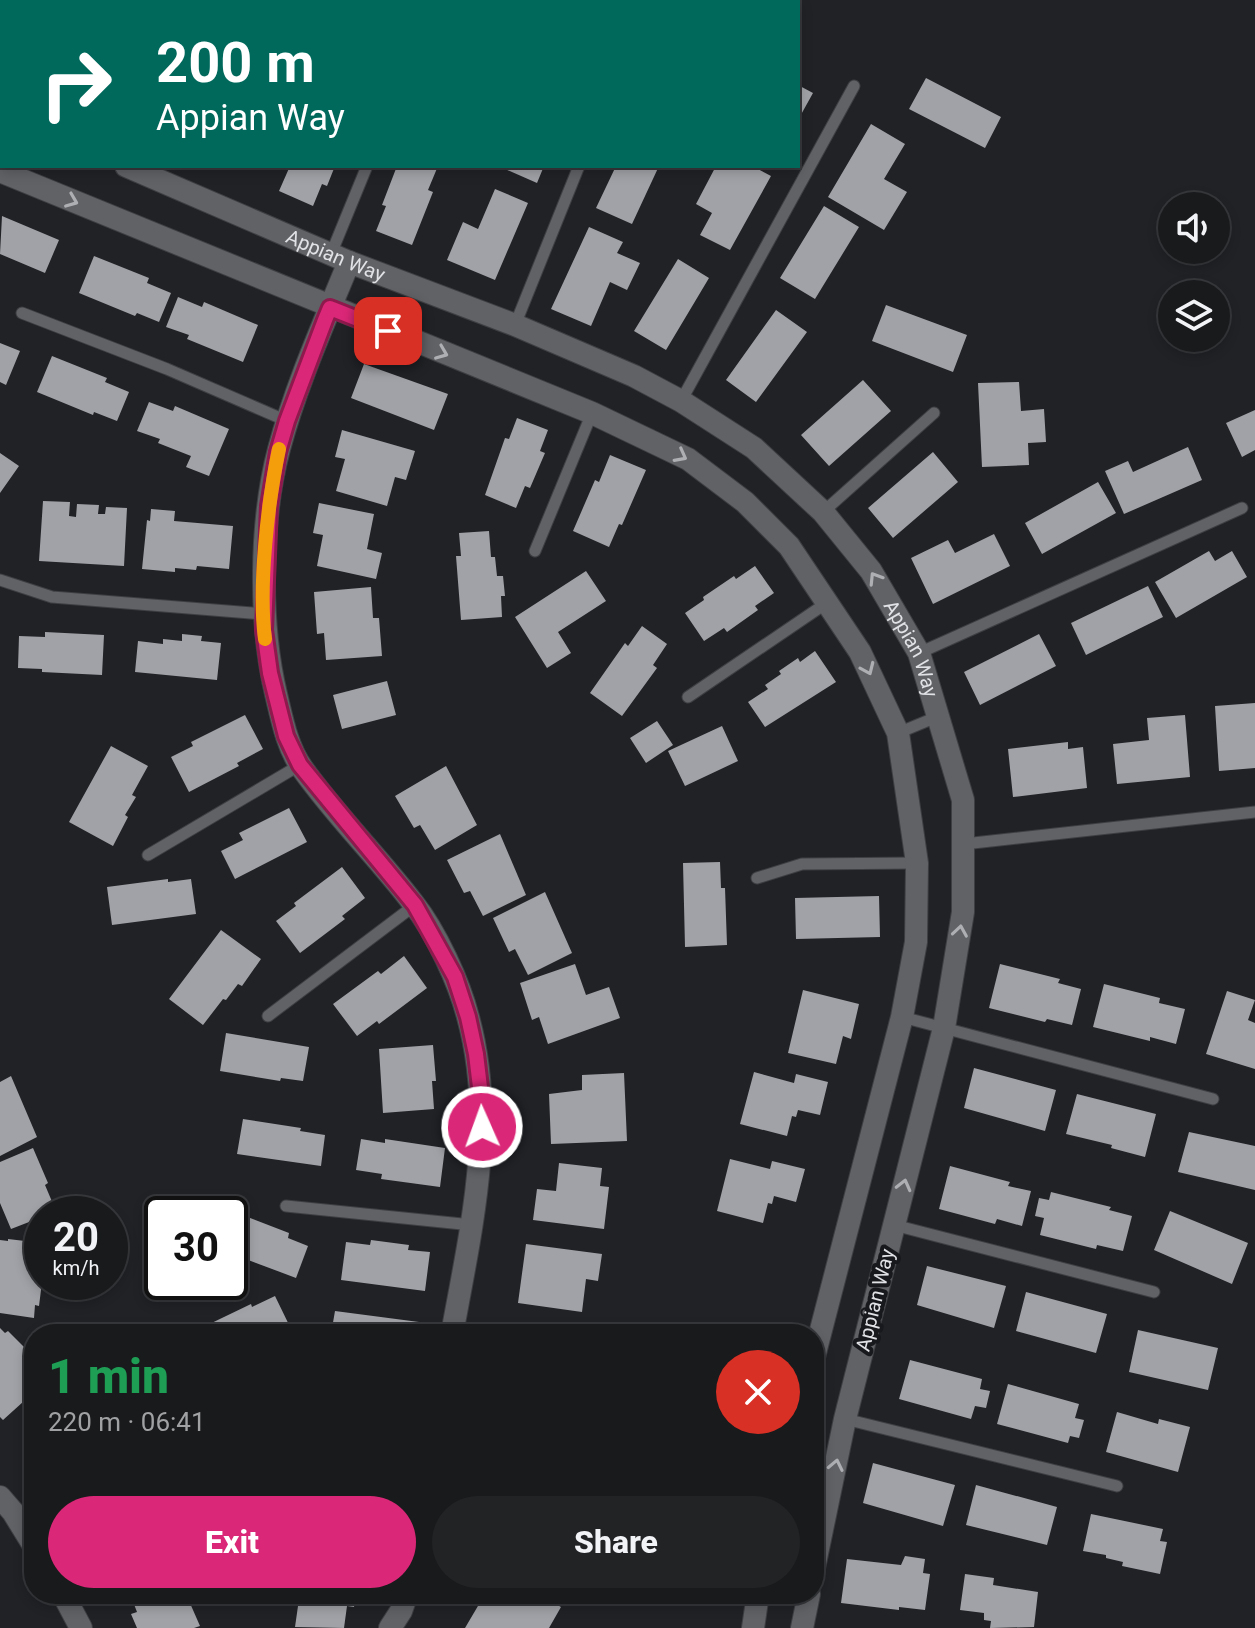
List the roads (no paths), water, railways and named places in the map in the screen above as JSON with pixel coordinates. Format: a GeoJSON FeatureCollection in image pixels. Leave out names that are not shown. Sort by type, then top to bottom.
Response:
{"type":"FeatureCollection","features":[{"type":"Feature","properties":{"kind":"street"},"geometry":{"type":"LineString","coordinates":[[0,171],[592,413],[688,459],[745,502],[789,546],[860,652],[898,733],[917,863],[916,942],[902,1017],[823,1324]]}},
{"type":"Feature","properties":{"kind":"street","name":"Appian Way"},"geometry":{"type":"LineString","coordinates":[[152,171],[340,258],[515,325],[634,376],[681,401],[754,448],[823,512],[871,571],[919,653],[963,800],[963,912],[944,1028],[845,1419],[824,1520]]}},
{"type":"Feature","properties":{"kind":"street"},"geometry":{"type":"LineString","coordinates":[[340,258],[330,308],[278,452],[269,506],[264,614],[270,673],[286,736],[300,765],[415,905],[455,977],[468,1017],[482,1104],[481,1149],[472,1225],[454,1324]]}},
{"type":"Feature","properties":{"kind":"street"},"geometry":{"type":"LineString","coordinates":[[0,1497],[24,1530]]}},
{"type":"Feature","properties":{"kind":"street"},"geometry":{"type":"LineString","coordinates":[[68,1604],[81,1628]]}},
{"type":"Feature","properties":{"kind":"street"},"geometry":{"type":"LineString","coordinates":[[390,1628],[403,1604]]}},
{"type":"Feature","properties":{"kind":"street"},"geometry":{"type":"LineString","coordinates":[[753,1628],[757,1604]]}},
{"type":"Feature","properties":{"kind":"street"},"geometry":{"type":"LineString","coordinates":[[802,1628],[807,1604]]}},
{"type":"Feature","properties":{"kind":"lane"},"geometry":{"type":"LineString","coordinates":[[681,401],[854,86]]}},
{"type":"Feature","properties":{"kind":"lane"},"geometry":{"type":"LineString","coordinates":[[340,258],[366,168]]}},
{"type":"Feature","properties":{"kind":"lane"},"geometry":{"type":"LineString","coordinates":[[515,325],[578,168]]}},
{"type":"Feature","properties":{"kind":"lane"},"geometry":{"type":"LineString","coordinates":[[22,313],[167,369],[287,421]]}},
{"type":"Feature","properties":{"kind":"lane"},"geometry":{"type":"LineString","coordinates":[[535,551],[592,413]]}},
{"type":"Feature","properties":{"kind":"lane"},"geometry":{"type":"LineString","coordinates":[[823,512],[934,413]]}},
{"type":"Feature","properties":{"kind":"lane"},"geometry":{"type":"LineString","coordinates":[[919,653],[1242,508]]}},
{"type":"Feature","properties":{"kind":"lane"},"geometry":{"type":"LineString","coordinates":[[0,580],[52,597],[264,614]]}},
{"type":"Feature","properties":{"kind":"lane"},"geometry":{"type":"LineString","coordinates":[[688,697],[828,601]]}},
{"type":"Feature","properties":{"kind":"lane"},"geometry":{"type":"LineString","coordinates":[[898,733],[939,716]]}},
{"type":"Feature","properties":{"kind":"lane"},"geometry":{"type":"LineString","coordinates":[[148,855],[300,765]]}},
{"type":"Feature","properties":{"kind":"lane"},"geometry":{"type":"LineString","coordinates":[[964,844],[1255,812]]}},
{"type":"Feature","properties":{"kind":"lane"},"geometry":{"type":"LineString","coordinates":[[757,878],[802,864],[917,863]]}},
{"type":"Feature","properties":{"kind":"lane"},"geometry":{"type":"LineString","coordinates":[[268,1016],[415,905]]}},
{"type":"Feature","properties":{"kind":"lane"},"geometry":{"type":"LineString","coordinates":[[902,1017],[1213,1099]]}},
{"type":"Feature","properties":{"kind":"lane"},"geometry":{"type":"LineString","coordinates":[[286,1206],[472,1225]]}},
{"type":"Feature","properties":{"kind":"lane"},"geometry":{"type":"LineString","coordinates":[[894,1225],[1154,1292]]}},
{"type":"Feature","properties":{"kind":"lane"},"geometry":{"type":"LineString","coordinates":[[845,1419],[1117,1486]]}}]}
